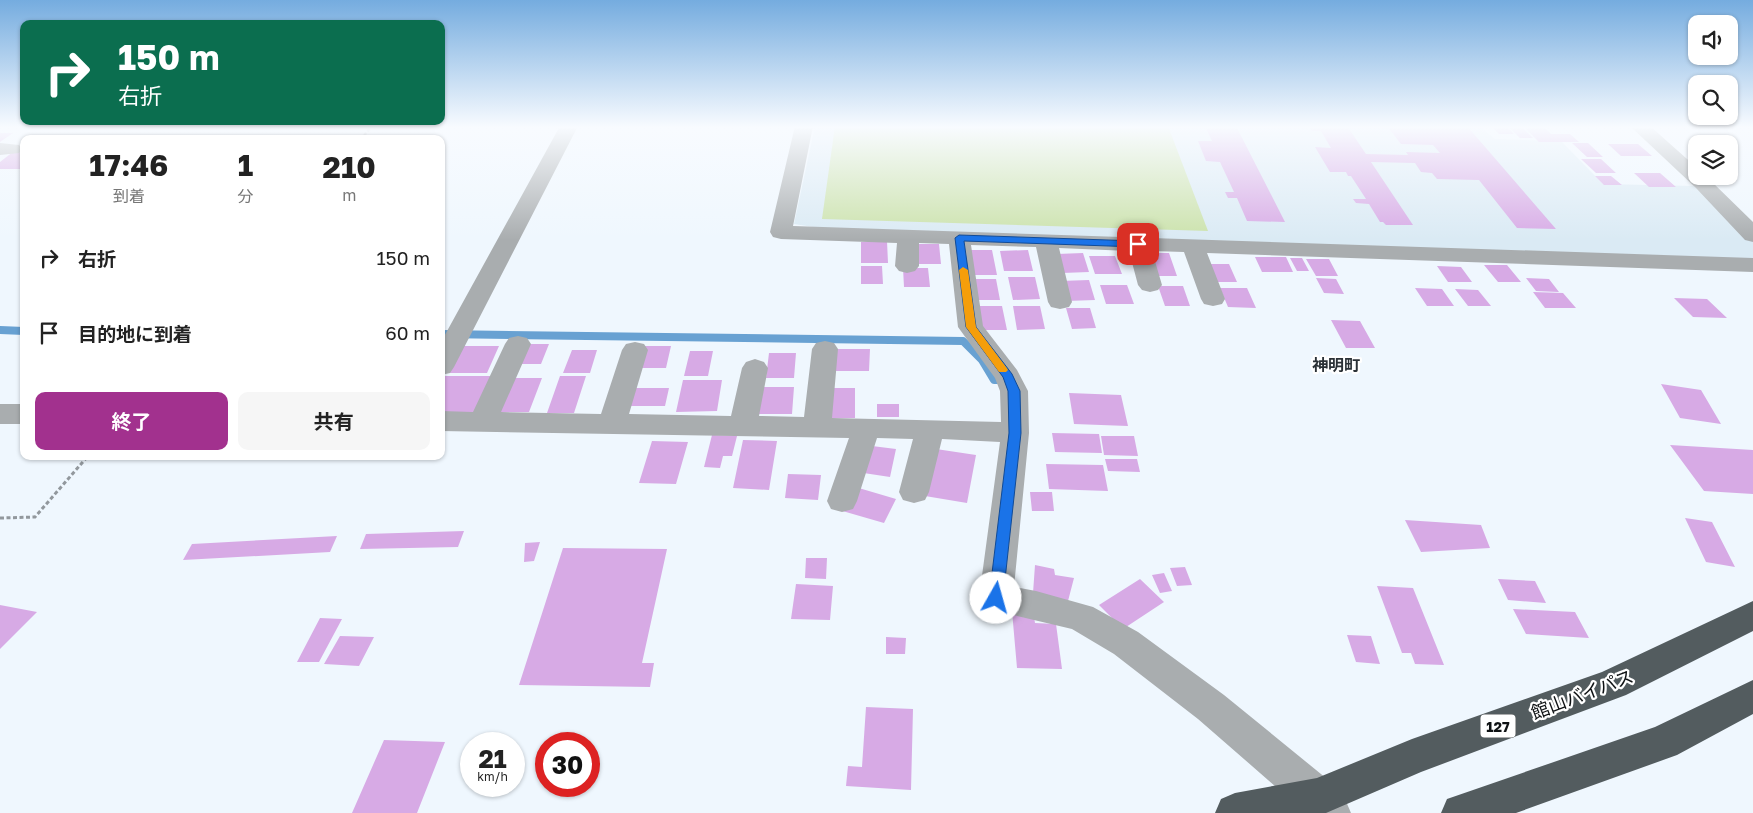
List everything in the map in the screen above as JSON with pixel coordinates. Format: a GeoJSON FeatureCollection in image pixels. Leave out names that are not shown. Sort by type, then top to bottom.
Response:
{"type":"FeatureCollection","features":[{"type":"Feature","properties":{"kind":"highway","name":"館山バイパス"},"geometry":{"type":"LineString","coordinates":[[1235,813],[1324,805],[1412,757],[1613,684],[1753,615]]}},
{"type":"Feature","properties":{"kind":"highway"},"geometry":{"type":"LineString","coordinates":[[1460,813],[1664,742],[1753,696]]}},
{"type":"Feature","properties":{"kind":"street"},"geometry":{"type":"LineString","coordinates":[[445,359],[549,164]]}},
{"type":"Feature","properties":{"kind":"street"},"geometry":{"type":"LineString","coordinates":[[796,164],[781,232],[1753,265]]}},
{"type":"Feature","properties":{"kind":"street"},"geometry":{"type":"LineString","coordinates":[[1680,164],[1753,235]]}},
{"type":"Feature","properties":{"kind":"street"},"geometry":{"type":"LineString","coordinates":[[906,266],[908,236]]}},
{"type":"Feature","properties":{"kind":"street"},"geometry":{"type":"LineString","coordinates":[[959,238],[971,327],[1012,384],[1014,391],[1015,433],[996,598],[1036,605],[1081,617],[1126,643],[1211,707],[1324,805]]}},
{"type":"Feature","properties":{"kind":"street"},"geometry":{"type":"LineString","coordinates":[[1046,241],[1060,302]]}},
{"type":"Feature","properties":{"kind":"street"},"geometry":{"type":"LineString","coordinates":[[1138,244],[1150,285]]}},
{"type":"Feature","properties":{"kind":"street"},"geometry":{"type":"LineString","coordinates":[[1193,246],[1213,298]]}},
{"type":"Feature","properties":{"kind":"street"},"geometry":{"type":"LineString","coordinates":[[483,421],[518,344]]}},
{"type":"Feature","properties":{"kind":"street"},"geometry":{"type":"LineString","coordinates":[[817,428],[825,349]]}},
{"type":"Feature","properties":{"kind":"street"},"geometry":{"type":"LineString","coordinates":[[612,424],[635,350]]}},
{"type":"Feature","properties":{"kind":"street"},"geometry":{"type":"LineString","coordinates":[[743,426],[755,368]]}},
{"type":"Feature","properties":{"kind":"street"},"geometry":{"type":"LineString","coordinates":[[0,414],[20,414]]}},
{"type":"Feature","properties":{"kind":"street"},"geometry":{"type":"LineString","coordinates":[[445,421],[930,429],[1015,433]]}},
{"type":"Feature","properties":{"kind":"street"},"geometry":{"type":"LineString","coordinates":[[842,501],[866,429]]}},
{"type":"Feature","properties":{"kind":"street"},"geometry":{"type":"LineString","coordinates":[[914,492],[930,429]]}},
{"type":"Feature","properties":{"kind":"path"},"geometry":{"type":"LineString","coordinates":[[0,518],[35,516],[84,460]]}},
{"type":"Feature","properties":{"kind":"shaded area"},"geometry":{"type":"Polygon","coordinates":[[[807,164],[1583,164],[1603,184],[1694,186],[1753,242],[1753,261],[820,228],[794,224],[807,164]]]}},
{"type":"Feature","properties":{"kind":"green space"},"geometry":{"type":"Polygon","coordinates":[[[830,164],[1182,164],[1208,231],[822,219],[830,164]]]}},
{"type":"Feature","properties":{"kind":"building"},"geometry":{"type":"Polygon","coordinates":[[[0,164],[20,164],[20,169],[0,169],[0,164]]]}},
{"type":"Feature","properties":{"kind":"building"},"geometry":{"type":"Polygon","coordinates":[[[1221,164],[1255,164],[1285,222],[1247,221],[1237,198],[1228,198],[1225,192],[1234,192],[1221,164]]]}},
{"type":"Feature","properties":{"kind":"building"},"geometry":{"type":"Polygon","coordinates":[[[1325,164],[1372,164],[1413,225],[1386,225],[1380,222],[1369,204],[1356,203],[1353,199],[1366,199],[1351,176],[1348,176],[1346,172],[1330,172],[1325,164]]]}},
{"type":"Feature","properties":{"kind":"building"},"geometry":{"type":"Polygon","coordinates":[[[1416,164],[1500,164],[1556,229],[1517,228],[1479,180],[1437,179],[1432,173],[1421,172],[1416,164]]]}},
{"type":"Feature","properties":{"kind":"building"},"geometry":{"type":"Polygon","coordinates":[[[1586,164],[1606,164],[1616,173],[1596,173],[1586,164]]]}},
{"type":"Feature","properties":{"kind":"building"},"geometry":{"type":"Polygon","coordinates":[[[1634,173],[1660,173],[1676,187],[1649,187],[1634,173]]]}},
{"type":"Feature","properties":{"kind":"building"},"geometry":{"type":"Polygon","coordinates":[[[1595,176],[1611,176],[1622,185],[1604,185],[1595,176]]]}},
{"type":"Feature","properties":{"kind":"building"},"geometry":{"type":"Polygon","coordinates":[[[887,241],[888,263],[861,263],[861,242],[887,241]]]}},
{"type":"Feature","properties":{"kind":"building"},"geometry":{"type":"Polygon","coordinates":[[[911,244],[939,244],[941,264],[912,264],[911,244]]]}},
{"type":"Feature","properties":{"kind":"building"},"geometry":{"type":"Polygon","coordinates":[[[964,250],[992,250],[997,275],[969,275],[964,250]]]}},
{"type":"Feature","properties":{"kind":"building"},"geometry":{"type":"Polygon","coordinates":[[[1028,250],[1033,271],[1004,271],[1000,251],[1028,250]]]}},
{"type":"Feature","properties":{"kind":"building"},"geometry":{"type":"Polygon","coordinates":[[[1083,253],[1089,272],[1062,273],[1057,254],[1083,253]]]}},
{"type":"Feature","properties":{"kind":"building"},"geometry":{"type":"Polygon","coordinates":[[[1146,253],[1169,253],[1177,276],[1153,276],[1146,253]]]}},
{"type":"Feature","properties":{"kind":"building"},"geometry":{"type":"Polygon","coordinates":[[[1089,256],[1115,256],[1122,274],[1095,274],[1089,256]]]}},
{"type":"Feature","properties":{"kind":"building"},"geometry":{"type":"Polygon","coordinates":[[[1255,257],[1286,257],[1293,272],[1262,272],[1255,257]]]}},
{"type":"Feature","properties":{"kind":"building"},"geometry":{"type":"Polygon","coordinates":[[[1290,258],[1302,258],[1309,271],[1297,271],[1290,258]]]}},
{"type":"Feature","properties":{"kind":"building"},"geometry":{"type":"Polygon","coordinates":[[[1306,259],[1329,259],[1338,276],[1316,276],[1306,259]]]}},
{"type":"Feature","properties":{"kind":"building"},"geometry":{"type":"Polygon","coordinates":[[[1203,264],[1229,264],[1237,282],[1210,282],[1203,264]]]}},
{"type":"Feature","properties":{"kind":"building"},"geometry":{"type":"Polygon","coordinates":[[[1484,265],[1507,265],[1521,282],[1498,282],[1484,265]]]}},
{"type":"Feature","properties":{"kind":"building"},"geometry":{"type":"Polygon","coordinates":[[[861,266],[882,266],[883,284],[861,284],[861,266]]]}},
{"type":"Feature","properties":{"kind":"building"},"geometry":{"type":"Polygon","coordinates":[[[1437,266],[1461,267],[1472,282],[1448,282],[1437,266]]]}},
{"type":"Feature","properties":{"kind":"building"},"geometry":{"type":"Polygon","coordinates":[[[903,268],[928,268],[930,287],[904,287],[903,268]]]}},
{"type":"Feature","properties":{"kind":"building"},"geometry":{"type":"Polygon","coordinates":[[[1008,277],[1035,277],[1040,299],[1013,300],[1008,277]]]}},
{"type":"Feature","properties":{"kind":"building"},"geometry":{"type":"Polygon","coordinates":[[[1316,278],[1336,279],[1344,294],[1324,293],[1316,278]]]}},
{"type":"Feature","properties":{"kind":"building"},"geometry":{"type":"Polygon","coordinates":[[[1526,278],[1549,279],[1559,292],[1536,291],[1526,278]]]}},
{"type":"Feature","properties":{"kind":"building"},"geometry":{"type":"Polygon","coordinates":[[[967,279],[996,279],[1000,300],[970,300],[967,279]]]}},
{"type":"Feature","properties":{"kind":"building"},"geometry":{"type":"Polygon","coordinates":[[[1089,280],[1095,300],[1066,301],[1060,281],[1089,280]]]}},
{"type":"Feature","properties":{"kind":"building"},"geometry":{"type":"Polygon","coordinates":[[[1100,285],[1127,285],[1134,304],[1106,304],[1100,285]]]}},
{"type":"Feature","properties":{"kind":"building"},"geometry":{"type":"Polygon","coordinates":[[[1158,286],[1183,286],[1190,306],[1165,306],[1158,286]]]}},
{"type":"Feature","properties":{"kind":"building"},"geometry":{"type":"Polygon","coordinates":[[[1220,288],[1247,288],[1256,308],[1228,307],[1220,288]]]}},
{"type":"Feature","properties":{"kind":"building"},"geometry":{"type":"Polygon","coordinates":[[[1415,288],[1442,289],[1454,306],[1427,306],[1415,288]]]}},
{"type":"Feature","properties":{"kind":"building"},"geometry":{"type":"Polygon","coordinates":[[[1455,289],[1478,290],[1491,306],[1468,306],[1455,289]]]}},
{"type":"Feature","properties":{"kind":"building"},"geometry":{"type":"Polygon","coordinates":[[[1533,292],[1563,293],[1576,308],[1545,308],[1533,292]]]}},
{"type":"Feature","properties":{"kind":"building"},"geometry":{"type":"Polygon","coordinates":[[[1674,298],[1707,299],[1727,318],[1693,317],[1674,298]]]}},
{"type":"Feature","properties":{"kind":"building"},"geometry":{"type":"Polygon","coordinates":[[[975,306],[1002,306],[1007,330],[979,330],[975,306]]]}},
{"type":"Feature","properties":{"kind":"building"},"geometry":{"type":"Polygon","coordinates":[[[1013,306],[1040,306],[1045,329],[1017,330],[1013,306]]]}},
{"type":"Feature","properties":{"kind":"building"},"geometry":{"type":"Polygon","coordinates":[[[1066,308],[1090,308],[1096,328],[1072,329],[1066,308]]]}},
{"type":"Feature","properties":{"kind":"building"},"geometry":{"type":"Polygon","coordinates":[[[1331,320],[1360,321],[1375,348],[1346,348],[1331,320]]]}},
{"type":"Feature","properties":{"kind":"building"},"geometry":{"type":"Polygon","coordinates":[[[522,344],[549,344],[541,364],[513,364],[522,344]]]}},
{"type":"Feature","properties":{"kind":"building"},"geometry":{"type":"Polygon","coordinates":[[[463,346],[499,346],[487,373],[449,373],[463,346]]]}},
{"type":"Feature","properties":{"kind":"building"},"geometry":{"type":"Polygon","coordinates":[[[640,346],[671,346],[666,368],[633,368],[640,346]]]}},
{"type":"Feature","properties":{"kind":"building"},"geometry":{"type":"Polygon","coordinates":[[[831,349],[870,349],[869,371],[830,371],[831,349]]]}},
{"type":"Feature","properties":{"kind":"building"},"geometry":{"type":"Polygon","coordinates":[[[572,350],[597,350],[590,373],[563,373],[572,350]]]}},
{"type":"Feature","properties":{"kind":"building"},"geometry":{"type":"Polygon","coordinates":[[[690,351],[713,351],[708,376],[684,376],[690,351]]]}},
{"type":"Feature","properties":{"kind":"building"},"geometry":{"type":"Polygon","coordinates":[[[769,353],[796,353],[794,378],[766,378],[769,353]]]}},
{"type":"Feature","properties":{"kind":"building"},"geometry":{"type":"Polygon","coordinates":[[[445,376],[494,376],[477,417],[445,417],[445,376]]]}},
{"type":"Feature","properties":{"kind":"building"},"geometry":{"type":"Polygon","coordinates":[[[560,376],[586,376],[574,413],[547,413],[560,376]]]}},
{"type":"Feature","properties":{"kind":"building"},"geometry":{"type":"Polygon","coordinates":[[[508,378],[542,378],[529,412],[494,412],[508,378]]]}},
{"type":"Feature","properties":{"kind":"building"},"geometry":{"type":"Polygon","coordinates":[[[683,380],[722,380],[717,411],[676,412],[683,380]]]}},
{"type":"Feature","properties":{"kind":"building"},"geometry":{"type":"Polygon","coordinates":[[[1661,384],[1701,390],[1721,424],[1680,418],[1661,384]]]}},
{"type":"Feature","properties":{"kind":"building"},"geometry":{"type":"Polygon","coordinates":[[[759,387],[794,387],[792,414],[756,414],[759,387]]]}},
{"type":"Feature","properties":{"kind":"building"},"geometry":{"type":"Polygon","coordinates":[[[626,388],[669,388],[665,406],[621,406],[626,388]]]}},
{"type":"Feature","properties":{"kind":"building"},"geometry":{"type":"Polygon","coordinates":[[[822,388],[855,388],[855,418],[820,418],[822,388]]]}},
{"type":"Feature","properties":{"kind":"building"},"geometry":{"type":"Polygon","coordinates":[[[1069,393],[1121,395],[1128,426],[1074,424],[1069,393]]]}},
{"type":"Feature","properties":{"kind":"building"},"geometry":{"type":"Polygon","coordinates":[[[877,404],[899,404],[899,417],[877,417],[877,404]]]}},
{"type":"Feature","properties":{"kind":"building"},"geometry":{"type":"Polygon","coordinates":[[[1052,433],[1099,434],[1102,453],[1055,452],[1052,433]]]}},
{"type":"Feature","properties":{"kind":"building"},"geometry":{"type":"Polygon","coordinates":[[[712,435],[737,436],[732,456],[723,456],[720,468],[704,467],[712,435]]]}},
{"type":"Feature","properties":{"kind":"building"},"geometry":{"type":"Polygon","coordinates":[[[1101,436],[1134,436],[1138,456],[1104,455],[1101,436]]]}},
{"type":"Feature","properties":{"kind":"building"},"geometry":{"type":"Polygon","coordinates":[[[743,440],[777,441],[769,490],[733,488],[743,440]]]}},
{"type":"Feature","properties":{"kind":"building"},"geometry":{"type":"Polygon","coordinates":[[[652,441],[688,442],[676,484],[639,483],[652,441]]]}},
{"type":"Feature","properties":{"kind":"building"},"geometry":{"type":"Polygon","coordinates":[[[864,445],[896,449],[890,477],[857,472],[864,445]]]}},
{"type":"Feature","properties":{"kind":"building"},"geometry":{"type":"Polygon","coordinates":[[[1670,445],[1753,450],[1753,494],[1704,491],[1670,445]]]}},
{"type":"Feature","properties":{"kind":"building"},"geometry":{"type":"Polygon","coordinates":[[[936,449],[976,455],[967,503],[925,496],[936,449]]]}},
{"type":"Feature","properties":{"kind":"building"},"geometry":{"type":"Polygon","coordinates":[[[1105,459],[1137,459],[1140,472],[1108,471],[1105,459]]]}},
{"type":"Feature","properties":{"kind":"building"},"geometry":{"type":"Polygon","coordinates":[[[1046,464],[1103,465],[1108,491],[1049,489],[1046,464]]]}},
{"type":"Feature","properties":{"kind":"building"},"geometry":{"type":"Polygon","coordinates":[[[788,474],[821,475],[818,500],[785,498],[788,474]]]}},
{"type":"Feature","properties":{"kind":"building"},"geometry":{"type":"Polygon","coordinates":[[[852,486],[896,499],[884,523],[839,510],[852,486]]]}},
{"type":"Feature","properties":{"kind":"building"},"geometry":{"type":"Polygon","coordinates":[[[1030,492],[1052,492],[1054,511],[1032,511],[1030,492]]]}},
{"type":"Feature","properties":{"kind":"building"},"geometry":{"type":"Polygon","coordinates":[[[1685,518],[1712,522],[1735,567],[1706,562],[1685,518]]]}},
{"type":"Feature","properties":{"kind":"building"},"geometry":{"type":"Polygon","coordinates":[[[1405,520],[1481,525],[1490,548],[1421,552],[1405,520]]]}},
{"type":"Feature","properties":{"kind":"building"},"geometry":{"type":"Polygon","coordinates":[[[464,531],[458,547],[360,549],[366,534],[464,531]]]}},
{"type":"Feature","properties":{"kind":"building"},"geometry":{"type":"Polygon","coordinates":[[[337,536],[330,552],[183,560],[192,544],[337,536]]]}},
{"type":"Feature","properties":{"kind":"building"},"geometry":{"type":"Polygon","coordinates":[[[540,542],[534,561],[524,562],[525,543],[540,542]]]}},
{"type":"Feature","properties":{"kind":"building"},"geometry":{"type":"Polygon","coordinates":[[[563,548],[667,549],[642,663],[654,663],[650,687],[519,685],[563,548]]]}},
{"type":"Feature","properties":{"kind":"building"},"geometry":{"type":"Polygon","coordinates":[[[806,558],[827,558],[826,579],[805,578],[806,558]]]}},
{"type":"Feature","properties":{"kind":"building"},"geometry":{"type":"Polygon","coordinates":[[[1035,565],[1054,569],[1055,575],[1074,578],[1068,601],[1033,593],[1035,565]]]}},
{"type":"Feature","properties":{"kind":"building"},"geometry":{"type":"Polygon","coordinates":[[[1185,567],[1192,585],[1177,586],[1170,568],[1185,567]]]}},
{"type":"Feature","properties":{"kind":"building"},"geometry":{"type":"Polygon","coordinates":[[[1164,573],[1172,591],[1160,593],[1152,575],[1164,573]]]}},
{"type":"Feature","properties":{"kind":"building"},"geometry":{"type":"Polygon","coordinates":[[[1140,579],[1164,602],[1123,629],[1099,605],[1140,579]]]}},
{"type":"Feature","properties":{"kind":"building"},"geometry":{"type":"Polygon","coordinates":[[[1498,579],[1535,581],[1546,603],[1508,600],[1498,579]]]}},
{"type":"Feature","properties":{"kind":"building"},"geometry":{"type":"Polygon","coordinates":[[[796,584],[833,586],[830,620],[791,619],[796,584]]]}},
{"type":"Feature","properties":{"kind":"building"},"geometry":{"type":"Polygon","coordinates":[[[1377,586],[1413,588],[1444,665],[1415,664],[1411,653],[1402,653],[1377,586]]]}},
{"type":"Feature","properties":{"kind":"building"},"geometry":{"type":"Polygon","coordinates":[[[0,605],[37,612],[0,649],[0,605]]]}},
{"type":"Feature","properties":{"kind":"building"},"geometry":{"type":"Polygon","coordinates":[[[1513,609],[1575,612],[1589,638],[1526,634],[1513,609]]]}},
{"type":"Feature","properties":{"kind":"building"},"geometry":{"type":"Polygon","coordinates":[[[1012,611],[1033,611],[1035,623],[1056,624],[1062,669],[1017,668],[1012,611]]]}},
{"type":"Feature","properties":{"kind":"building"},"geometry":{"type":"Polygon","coordinates":[[[320,618],[342,619],[319,662],[297,662],[320,618]]]}},
{"type":"Feature","properties":{"kind":"building"},"geometry":{"type":"Polygon","coordinates":[[[1347,635],[1371,636],[1380,664],[1356,662],[1347,635]]]}},
{"type":"Feature","properties":{"kind":"building"},"geometry":{"type":"Polygon","coordinates":[[[340,636],[374,637],[359,666],[324,664],[340,636]]]}},
{"type":"Feature","properties":{"kind":"building"},"geometry":{"type":"Polygon","coordinates":[[[886,637],[906,638],[905,654],[886,654],[886,637]]]}},
{"type":"Feature","properties":{"kind":"building"},"geometry":{"type":"Polygon","coordinates":[[[866,707],[913,709],[911,790],[846,786],[848,766],[862,767],[866,707]]]}},
{"type":"Feature","properties":{"kind":"building"},"geometry":{"type":"Polygon","coordinates":[[[384,740],[445,742],[417,813],[352,813],[384,740]]]}},
{"type":"Feature","properties":{"kind":"waterway"},"geometry":{"type":"LineString","coordinates":[[0,330],[20,331]]}},
{"type":"Feature","properties":{"kind":"waterway"},"geometry":{"type":"LineString","coordinates":[[445,334],[963,341],[982,360],[994,380],[1001,380]]}},
{"type":"Feature","properties":{"kind":"slow traffic"},"geometry":{"type":"LineString","coordinates":[[963,270],[971,327],[1002,370]]}},
{"type":"Feature","properties":{"kind":"district","name":"神明町"},"geometry":{"type":"Point","coordinates":[1336,365]}},
{"type":"Feature","properties":{"kind":"route"},"geometry":{"type":"LineString","coordinates":[[996,598],[1015,433],[1014,391],[1008,376],[975,335],[971,327],[959,238],[1138,244]]}}]}
